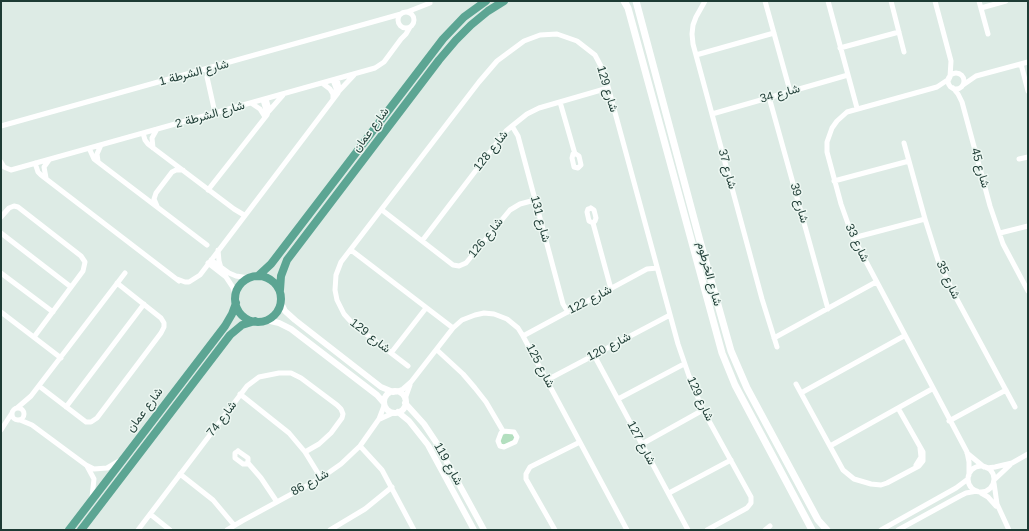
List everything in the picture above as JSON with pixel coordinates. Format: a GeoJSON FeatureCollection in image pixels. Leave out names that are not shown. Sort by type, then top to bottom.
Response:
{"type":"FeatureCollection","features":[{"type":"Feature","properties":{"kind":"main road","name":"شارع عمان"},"geometry":{"type":"LineString","coordinates":[[254,277],[271,264],[443,39],[464,17],[486,1]]}},
{"type":"Feature","properties":{"kind":"main road","name":"شارع عمان"},"geometry":{"type":"LineString","coordinates":[[280,290],[282,272],[290,257],[439,60],[471,25],[488,11],[504,1]]}},
{"type":"Feature","properties":{"kind":"main road","name":"شارع الخرطوم"},"geometry":{"type":"LineString","coordinates":[[624,1],[628,8],[722,353],[735,385],[812,530]]}},
{"type":"Feature","properties":{"kind":"main road","name":"شارع الخرطوم"},"geometry":{"type":"LineString","coordinates":[[636,1],[731,351],[747,388],[818,520],[827,530]]}},
{"type":"Feature","properties":{"kind":"main road"},"geometry":{"type":"LineString","coordinates":[[254,277],[268,278],[277,285],[280,290],[281,304],[274,316],[266,320],[255,322],[244,317],[237,308],[236,299],[242,283],[254,277]]}},
{"type":"Feature","properties":{"kind":"main road","name":"شارع عمان"},"geometry":{"type":"LineString","coordinates":[[69,530],[227,322],[236,299]]}},
{"type":"Feature","properties":{"kind":"main road","name":"شارع عمان"},"geometry":{"type":"LineString","coordinates":[[81,530],[230,335],[242,325],[255,322]]}},
{"type":"Feature","properties":{"kind":"street","name":"شارع 37"},"geometry":{"type":"LineString","coordinates":[[705,1],[692,28],[692,39],[762,299],[777,347]]}},
{"type":"Feature","properties":{"kind":"street"},"geometry":{"type":"LineString","coordinates":[[765,1],[790,91]]}},
{"type":"Feature","properties":{"kind":"street"},"geometry":{"type":"LineString","coordinates":[[828,1],[857,108]]}},
{"type":"Feature","properties":{"kind":"street"},"geometry":{"type":"LineString","coordinates":[[891,1],[904,52]]}},
{"type":"Feature","properties":{"kind":"street"},"geometry":{"type":"LineString","coordinates":[[935,1],[951,61],[964,78],[963,86]]}},
{"type":"Feature","properties":{"kind":"street"},"geometry":{"type":"LineString","coordinates":[[979,1],[988,34]]}},
{"type":"Feature","properties":{"kind":"street"},"geometry":{"type":"LineString","coordinates":[[981,8],[1006,1]]}},
{"type":"Feature","properties":{"kind":"street","name":"شارع الشرطة 1"},"geometry":{"type":"LineString","coordinates":[[1,126],[204,70],[430,4]]}},
{"type":"Feature","properties":{"kind":"street"},"geometry":{"type":"LineString","coordinates":[[386,18],[406,28],[410,27],[413,22],[413,17],[419,8]]}},
{"type":"Feature","properties":{"kind":"street"},"geometry":{"type":"LineString","coordinates":[[401,39],[398,17],[403,13],[410,14],[413,17]]}},
{"type":"Feature","properties":{"kind":"street","name":"شارع الشرطة 2"},"geometry":{"type":"LineString","coordinates":[[1,162],[6,169],[11,170],[375,68],[382,64],[410,27]]}},
{"type":"Feature","properties":{"kind":"street"},"geometry":{"type":"LineString","coordinates":[[840,48],[899,32]]}},
{"type":"Feature","properties":{"kind":"street"},"geometry":{"type":"LineString","coordinates":[[696,55],[774,33]]}},
{"type":"Feature","properties":{"kind":"street","name":"شارع 129"},"geometry":{"type":"LineString","coordinates":[[408,366],[347,318],[339,305],[335,290],[336,275],[342,262],[485,74],[503,56],[524,41],[540,35],[552,34],[577,41],[598,59],[602,68],[684,364],[703,410],[750,495],[751,503],[747,508],[707,530]]}},
{"type":"Feature","properties":{"kind":"street"},"geometry":{"type":"LineString","coordinates":[[951,61],[949,82],[952,88],[957,89],[976,76],[1028,62]]}},
{"type":"Feature","properties":{"kind":"street"},"geometry":{"type":"LineString","coordinates":[[1020,64],[1028,90]]}},
{"type":"Feature","properties":{"kind":"street"},"geometry":{"type":"LineString","coordinates":[[204,70],[208,74],[207,77],[217,113]]}},
{"type":"Feature","properties":{"kind":"street"},"geometry":{"type":"LineString","coordinates":[[25,166],[38,172],[177,279],[189,282],[200,274],[350,78],[356,74]]}},
{"type":"Feature","properties":{"kind":"street"},"geometry":{"type":"LineString","coordinates":[[949,78],[953,74],[976,76]]}},
{"type":"Feature","properties":{"kind":"street","name":"شارع 34"},"geometry":{"type":"LineString","coordinates":[[712,114],[848,75]]}},
{"type":"Feature","properties":{"kind":"street","name":"شارع 33"},"geometry":{"type":"LineString","coordinates":[[949,78],[937,86],[847,112],[834,124],[827,142],[827,152],[844,216],[853,238],[932,389],[967,452],[969,477]]}},
{"type":"Feature","properties":{"kind":"street"},"geometry":{"type":"LineString","coordinates":[[335,79],[336,96]]}},
{"type":"Feature","properties":{"kind":"street"},"geometry":{"type":"LineString","coordinates":[[322,83],[336,96]]}},
{"type":"Feature","properties":{"kind":"street","name":"شارع 33"},"geometry":{"type":"LineString","coordinates":[[937,86],[952,88]]}},
{"type":"Feature","properties":{"kind":"street","name":"شارع 45"},"geometry":{"type":"LineString","coordinates":[[962,102],[963,86]]}},
{"type":"Feature","properties":{"kind":"street","name":"شارع 128"},"geometry":{"type":"LineString","coordinates":[[422,241],[506,131],[512,126],[531,112],[608,88]]}},
{"type":"Feature","properties":{"kind":"street","name":"شارع 45"},"geometry":{"type":"LineString","coordinates":[[952,88],[958,94],[962,102],[992,212],[1007,252],[1028,291]]}},
{"type":"Feature","properties":{"kind":"street"},"geometry":{"type":"LineString","coordinates":[[208,190],[269,111],[284,94]]}},
{"type":"Feature","properties":{"kind":"street","name":"شارع 39"},"geometry":{"type":"LineString","coordinates":[[769,97],[828,309]]}},
{"type":"Feature","properties":{"kind":"street"},"geometry":{"type":"LineString","coordinates":[[265,99],[269,111]]}},
{"type":"Feature","properties":{"kind":"street"},"geometry":{"type":"LineString","coordinates":[[265,99],[265,117]]}},
{"type":"Feature","properties":{"kind":"street"},"geometry":{"type":"LineString","coordinates":[[560,102],[574,154]]}},
{"type":"Feature","properties":{"kind":"street"},"geometry":{"type":"LineString","coordinates":[[251,103],[260,109],[265,117]]}},
{"type":"Feature","properties":{"kind":"street","name":"شارع 131"},"geometry":{"type":"LineString","coordinates":[[512,126],[518,136],[563,304],[568,312]]}},
{"type":"Feature","properties":{"kind":"street"},"geometry":{"type":"LineString","coordinates":[[150,145],[157,129]]}},
{"type":"Feature","properties":{"kind":"street"},"geometry":{"type":"LineString","coordinates":[[145,133],[150,145]]}},
{"type":"Feature","properties":{"kind":"street"},"geometry":{"type":"LineString","coordinates":[[130,137],[150,145],[243,216]]}},
{"type":"Feature","properties":{"kind":"street","name":"شارع 35"},"geometry":{"type":"LineString","coordinates":[[904,144],[933,247],[951,287],[1015,407]]}},
{"type":"Feature","properties":{"kind":"street"},"geometry":{"type":"LineString","coordinates":[[96,160],[101,145]]}},
{"type":"Feature","properties":{"kind":"street"},"geometry":{"type":"LineString","coordinates":[[90,148],[96,160]]}},
{"type":"Feature","properties":{"kind":"street"},"geometry":{"type":"LineString","coordinates":[[79,151],[96,160],[207,245]]}},
{"type":"Feature","properties":{"kind":"street"},"geometry":{"type":"LineString","coordinates":[[1019,159],[1028,157]]}},
{"type":"Feature","properties":{"kind":"street"},"geometry":{"type":"LineString","coordinates":[[45,178],[44,167],[47,162],[52,159]]}},
{"type":"Feature","properties":{"kind":"street"},"geometry":{"type":"LineString","coordinates":[[834,181],[909,161]]}},
{"type":"Feature","properties":{"kind":"street"},"geometry":{"type":"LineString","coordinates":[[37,163],[45,178]]}},
{"type":"Feature","properties":{"kind":"street"},"geometry":{"type":"LineString","coordinates":[[37,163],[38,172]]}},
{"type":"Feature","properties":{"kind":"street"},"geometry":{"type":"LineString","coordinates":[[157,207],[154,199],[156,192],[172,172],[182,170]]}},
{"type":"Feature","properties":{"kind":"street","name":"شارع 126"},"geometry":{"type":"LineString","coordinates":[[382,210],[453,265],[463,266],[468,262],[510,210],[520,204],[535,200]]}},
{"type":"Feature","properties":{"kind":"street"},"geometry":{"type":"LineString","coordinates":[[1,217],[13,209],[25,213],[86,262],[83,271],[34,338]]}},
{"type":"Feature","properties":{"kind":"street"},"geometry":{"type":"LineString","coordinates":[[853,238],[925,219]]}},
{"type":"Feature","properties":{"kind":"street"},"geometry":{"type":"LineString","coordinates":[[593,223],[611,289]]}},
{"type":"Feature","properties":{"kind":"street"},"geometry":{"type":"LineString","coordinates":[[1000,233],[1028,226]]}},
{"type":"Feature","properties":{"kind":"street"},"geometry":{"type":"LineString","coordinates":[[1,233],[71,287]]}},
{"type":"Feature","properties":{"kind":"street"},"geometry":{"type":"LineString","coordinates":[[218,250],[220,270]]}},
{"type":"Feature","properties":{"kind":"street"},"geometry":{"type":"LineString","coordinates":[[351,250],[453,328]]}},
{"type":"Feature","properties":{"kind":"street"},"geometry":{"type":"LineString","coordinates":[[210,261],[220,270],[229,282],[236,299]]}},
{"type":"Feature","properties":{"kind":"street","name":"شارع 122"},"geometry":{"type":"LineString","coordinates":[[523,336],[647,269],[657,268]]}},
{"type":"Feature","properties":{"kind":"street"},"geometry":{"type":"LineString","coordinates":[[200,274],[210,270],[220,270],[236,276],[254,277]]}},
{"type":"Feature","properties":{"kind":"street"},"geometry":{"type":"LineString","coordinates":[[1,430],[23,418],[32,396],[39,386],[126,272]]}},
{"type":"Feature","properties":{"kind":"street"},"geometry":{"type":"LineString","coordinates":[[1,273],[52,312]]}},
{"type":"Feature","properties":{"kind":"street"},"geometry":{"type":"LineString","coordinates":[[774,338],[876,282]]}},
{"type":"Feature","properties":{"kind":"street"},"geometry":{"type":"LineString","coordinates":[[39,386],[86,422],[91,422],[97,418],[162,331],[164,325],[161,318],[117,283]]}},
{"type":"Feature","properties":{"kind":"street"},"geometry":{"type":"LineString","coordinates":[[66,407],[144,304]]}},
{"type":"Feature","properties":{"kind":"street"},"geometry":{"type":"LineString","coordinates":[[281,304],[295,320],[381,387],[401,394],[405,401],[403,408],[396,413],[379,419]]}},
{"type":"Feature","properties":{"kind":"street"},"geometry":{"type":"LineString","coordinates":[[392,353],[426,308]]}},
{"type":"Feature","properties":{"kind":"street","name":"شارع 125"},"geometry":{"type":"LineString","coordinates":[[394,392],[403,389],[411,382],[453,328],[462,320],[470,316],[489,313],[499,315],[507,319],[516,326],[523,336],[627,530]]}},
{"type":"Feature","properties":{"kind":"street","name":"شارع 120"},"geometry":{"type":"LineString","coordinates":[[547,380],[670,314]]}},
{"type":"Feature","properties":{"kind":"street"},"geometry":{"type":"LineString","coordinates":[[2,316],[61,358]]}},
{"type":"Feature","properties":{"kind":"street"},"geometry":{"type":"LineString","coordinates":[[266,320],[279,323],[291,329],[378,394],[387,410],[396,413]]}},
{"type":"Feature","properties":{"kind":"street"},"geometry":{"type":"LineString","coordinates":[[801,393],[904,336]]}},
{"type":"Feature","properties":{"kind":"street"},"geometry":{"type":"LineString","coordinates":[[437,350],[475,388],[486,402],[503,432]]}},
{"type":"Feature","properties":{"kind":"street","name":"شارع 127"},"geometry":{"type":"LineString","coordinates":[[594,355],[688,530]]}},
{"type":"Feature","properties":{"kind":"street"},"geometry":{"type":"LineString","coordinates":[[618,399],[684,364]]}},
{"type":"Feature","properties":{"kind":"street","name":"شارع 74"},"geometry":{"type":"LineString","coordinates":[[138,530],[240,394],[250,383],[259,377],[266,374],[287,373],[295,375],[340,407],[343,412],[342,420],[323,441],[305,452]]}},
{"type":"Feature","properties":{"kind":"street","name":"شارع 125"},"geometry":{"type":"LineString","coordinates":[[405,401],[411,382]]}},
{"type":"Feature","properties":{"kind":"street"},"geometry":{"type":"LineString","coordinates":[[796,384],[843,470],[858,481],[881,485],[910,471],[919,461],[920,454],[918,444],[898,408]]}},
{"type":"Feature","properties":{"kind":"street"},"geometry":{"type":"LineString","coordinates":[[830,446],[932,389]]}},
{"type":"Feature","properties":{"kind":"street"},"geometry":{"type":"LineString","coordinates":[[949,420],[1006,390]]}},
{"type":"Feature","properties":{"kind":"street"},"geometry":{"type":"LineString","coordinates":[[384,405],[387,395],[394,392]]}},
{"type":"Feature","properties":{"kind":"street"},"geometry":{"type":"LineString","coordinates":[[240,394],[284,428],[305,452],[321,478]]}},
{"type":"Feature","properties":{"kind":"street"},"geometry":{"type":"LineString","coordinates":[[1,430],[14,410],[32,396]]}},
{"type":"Feature","properties":{"kind":"street","name":"شارع 119"},"geometry":{"type":"LineString","coordinates":[[405,401],[424,424],[436,442],[484,530]]}},
{"type":"Feature","properties":{"kind":"street","name":"شارع 86"},"geometry":{"type":"LineString","coordinates":[[228,530],[321,478],[341,464],[360,446],[379,419],[384,405]]}},
{"type":"Feature","properties":{"kind":"street"},"geometry":{"type":"LineString","coordinates":[[17,408],[21,408],[34,427]]}},
{"type":"Feature","properties":{"kind":"street"},"geometry":{"type":"LineString","coordinates":[[642,444],[703,410]]}},
{"type":"Feature","properties":{"kind":"street"},"geometry":{"type":"LineString","coordinates":[[12,413],[13,417],[34,427],[86,465],[94,469],[104,469],[112,466],[124,457]]}},
{"type":"Feature","properties":{"kind":"street","name":"شارع 119"},"geometry":{"type":"LineString","coordinates":[[396,413],[409,421],[428,445],[474,530]]}},
{"type":"Feature","properties":{"kind":"street"},"geometry":{"type":"LineString","coordinates":[[555,530],[532,487],[529,474],[530,471],[537,465],[580,442]]}},
{"type":"Feature","properties":{"kind":"street"},"geometry":{"type":"LineString","coordinates":[[360,446],[379,465],[414,530]]}},
{"type":"Feature","properties":{"kind":"street","name":"شارع 33"},"geometry":{"type":"LineString","coordinates":[[967,452],[986,468]]}},
{"type":"Feature","properties":{"kind":"street"},"geometry":{"type":"LineString","coordinates":[[881,530],[956,488],[969,477],[971,472],[977,467],[994,468],[1012,463],[1028,454]]}},
{"type":"Feature","properties":{"kind":"street"},"geometry":{"type":"LineString","coordinates":[[668,493],[731,460]]}},
{"type":"Feature","properties":{"kind":"street"},"geometry":{"type":"LineString","coordinates":[[248,463],[261,478],[277,502]]}},
{"type":"Feature","properties":{"kind":"street"},"geometry":{"type":"LineString","coordinates":[[898,530],[966,493],[986,491],[1012,463]]}},
{"type":"Feature","properties":{"kind":"street"},"geometry":{"type":"LineString","coordinates":[[86,465],[93,475],[95,482],[91,500]]}},
{"type":"Feature","properties":{"kind":"street"},"geometry":{"type":"LineString","coordinates":[[986,468],[992,473],[995,499],[1009,530]]}},
{"type":"Feature","properties":{"kind":"street"},"geometry":{"type":"LineString","coordinates":[[180,474],[213,500],[234,526]]}},
{"type":"Feature","properties":{"kind":"street"},"geometry":{"type":"LineString","coordinates":[[969,477],[971,488],[990,500],[999,510]]}},
{"type":"Feature","properties":{"kind":"street"},"geometry":{"type":"LineString","coordinates":[[330,530],[365,509],[392,487]]}},
{"type":"Feature","properties":{"kind":"street"},"geometry":{"type":"LineString","coordinates":[[150,514],[170,530]]}},
{"type":"Feature","properties":{"kind":"street"},"geometry":{"type":"LineString","coordinates":[[766,530],[770,526]]}},
{"type":"Feature","properties":{"kind":"green space"},"geometry":{"type":"Polygon","coordinates":[[[509,432],[512,433],[515,439],[505,445],[501,445],[499,439],[501,436],[509,432]]]}}]}
